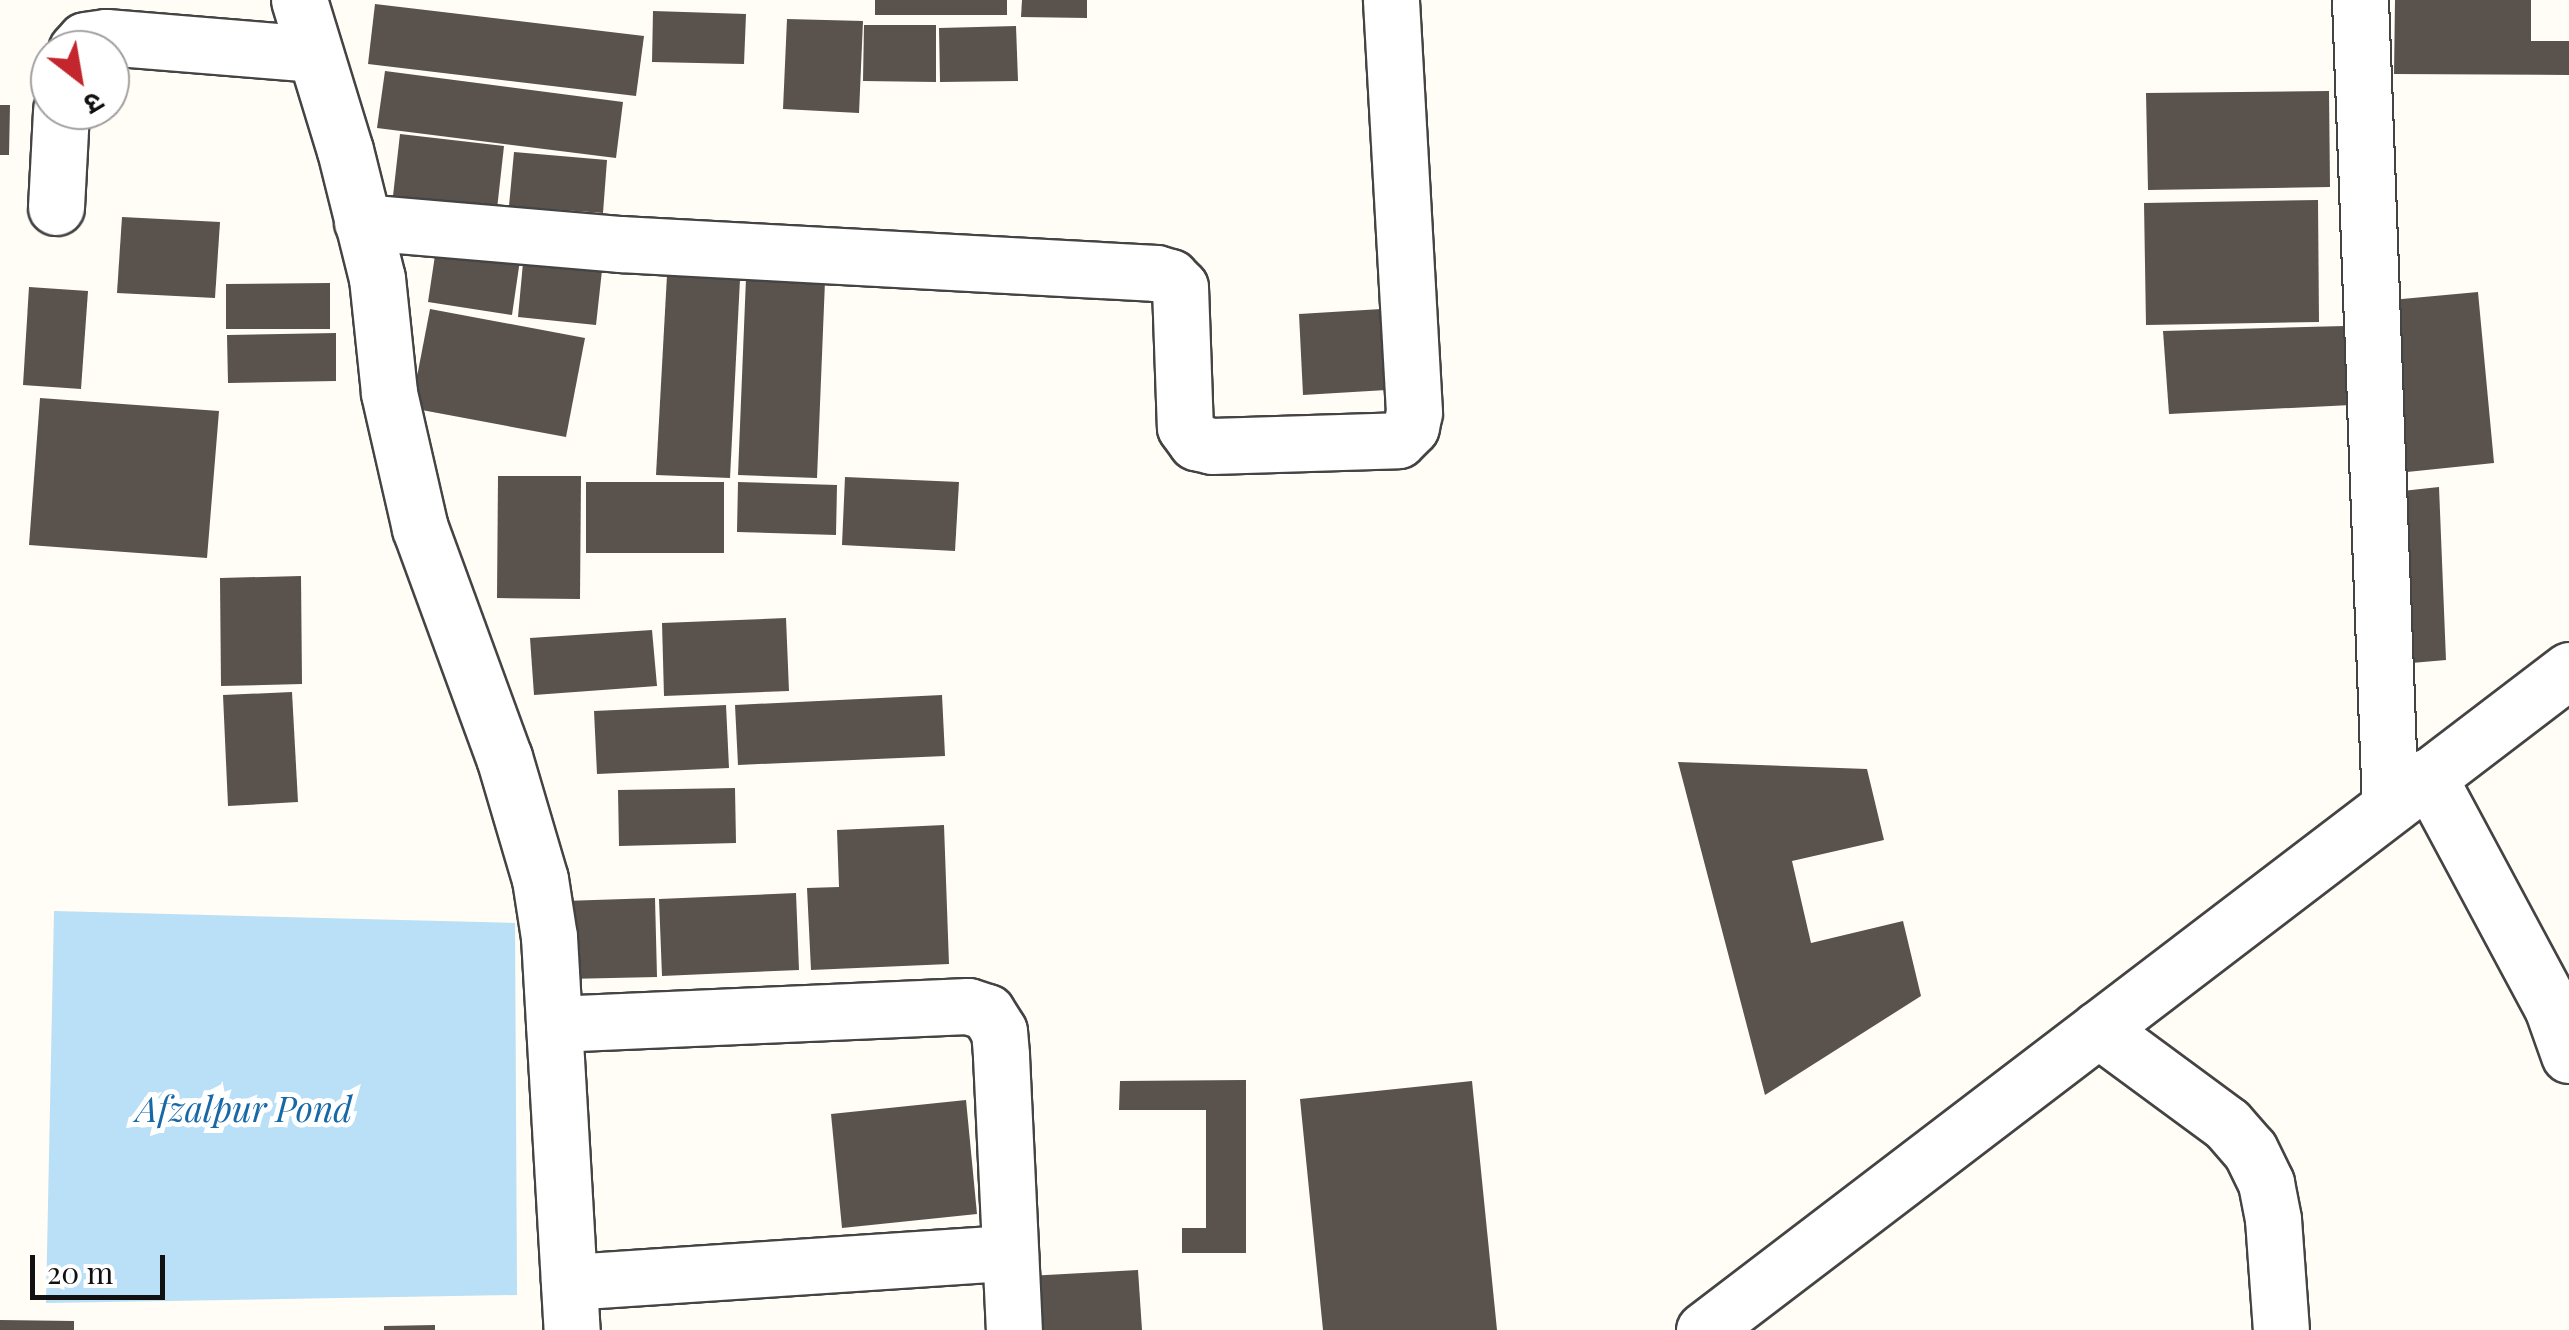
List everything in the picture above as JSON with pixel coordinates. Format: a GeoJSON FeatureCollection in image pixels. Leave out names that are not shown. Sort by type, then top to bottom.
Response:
{"type":"FeatureCollection","features":[{"type":"Feature","properties":{"kind":"street"},"geometry":{"type":"LineString","coordinates":[[300,0],[312,54],[345,150],[376,278],[400,454],[420,528],[504,757],[540,880],[554,1024],[571,1306],[1010,1253]]}},
{"type":"Feature","properties":{"kind":"street"},"geometry":{"type":"LineString","coordinates":[[362,222],[620,244],[1156,273],[1170,276],[1180,288],[1184,427],[1196,442],[1212,446],[1398,440],[1411,427],[1414,412],[1391,0]]}},
{"type":"Feature","properties":{"kind":"street"},"geometry":{"type":"LineString","coordinates":[[2360,0],[2409,791],[2552,1007],[2569,1055]]}},
{"type":"Feature","properties":{"kind":"street"},"geometry":{"type":"LineString","coordinates":[[130,38],[312,54]]}},
{"type":"Feature","properties":{"kind":"street"},"geometry":{"type":"LineString","coordinates":[[56,207],[60,130]]}},
{"type":"Feature","properties":{"kind":"street"},"geometry":{"type":"LineString","coordinates":[[1704,1330],[2569,670]]}},
{"type":"Feature","properties":{"kind":"street"},"geometry":{"type":"LineString","coordinates":[[554,1024],[968,1006],[987,1012],[999,1032],[1014,1330]]}},
{"type":"Feature","properties":{"kind":"street"},"geometry":{"type":"LineString","coordinates":[[2098,1029],[2227,1124],[2250,1150],[2266,1183],[2273,1219],[2281,1330]]}},
{"type":"Feature","properties":{"kind":"water","name":"Afzalpur Pond"},"geometry":{"type":"Polygon","coordinates":[[[54,911],[515,923],[517,1295],[46,1303],[54,911]]]}},
{"type":"Feature","properties":{"kind":"building"},"geometry":{"type":"Polygon","coordinates":[[[875,0],[1007,0],[1007,15],[875,15],[875,0]]]}},
{"type":"Feature","properties":{"kind":"building"},"geometry":{"type":"Polygon","coordinates":[[[1022,0],[1087,0],[1087,18],[1021,17],[1022,0]]]}},
{"type":"Feature","properties":{"kind":"building"},"geometry":{"type":"Polygon","coordinates":[[[2395,0],[2531,0],[2531,41],[2569,41],[2569,75],[2394,74],[2395,0]]]}},
{"type":"Feature","properties":{"kind":"building"},"geometry":{"type":"Polygon","coordinates":[[[375,4],[644,36],[636,96],[368,64],[375,4]]]}},
{"type":"Feature","properties":{"kind":"building"},"geometry":{"type":"Polygon","coordinates":[[[653,11],[746,14],[744,64],[652,62],[653,11]]]}},
{"type":"Feature","properties":{"kind":"building"},"geometry":{"type":"Polygon","coordinates":[[[787,19],[863,21],[859,113],[783,109],[787,19]]]}},
{"type":"Feature","properties":{"kind":"building"},"geometry":{"type":"Polygon","coordinates":[[[864,25],[936,25],[936,82],[863,81],[864,25]]]}},
{"type":"Feature","properties":{"kind":"building"},"geometry":{"type":"Polygon","coordinates":[[[1016,26],[1018,81],[940,82],[939,28],[1016,26]]]}},
{"type":"Feature","properties":{"kind":"building"},"geometry":{"type":"Polygon","coordinates":[[[385,71],[623,102],[616,158],[377,128],[385,71]]]}},
{"type":"Feature","properties":{"kind":"building"},"geometry":{"type":"Polygon","coordinates":[[[2329,91],[2330,187],[2148,190],[2146,93],[2329,91]]]}},
{"type":"Feature","properties":{"kind":"building"},"geometry":{"type":"Polygon","coordinates":[[[0,105],[10,105],[9,155],[0,155],[0,105]]]}},
{"type":"Feature","properties":{"kind":"building"},"geometry":{"type":"Polygon","coordinates":[[[400,134],[504,146],[497,209],[393,196],[400,134]]]}},
{"type":"Feature","properties":{"kind":"building"},"geometry":{"type":"Polygon","coordinates":[[[514,152],[607,160],[603,213],[509,206],[514,152]]]}},
{"type":"Feature","properties":{"kind":"building"},"geometry":{"type":"Polygon","coordinates":[[[2318,200],[2319,322],[2146,325],[2144,203],[2318,200]]]}},
{"type":"Feature","properties":{"kind":"building"},"geometry":{"type":"Polygon","coordinates":[[[122,217],[220,222],[215,298],[117,293],[122,217]]]}},
{"type":"Feature","properties":{"kind":"building"},"geometry":{"type":"Polygon","coordinates":[[[437,242],[521,253],[512,315],[428,302],[437,242]]]}},
{"type":"Feature","properties":{"kind":"building"},"geometry":{"type":"Polygon","coordinates":[[[524,252],[603,261],[596,325],[518,317],[524,252]]]}},
{"type":"Feature","properties":{"kind":"building"},"geometry":{"type":"Polygon","coordinates":[[[667,275],[740,279],[730,478],[656,475],[667,275]]]}},
{"type":"Feature","properties":{"kind":"building"},"geometry":{"type":"Polygon","coordinates":[[[746,278],[825,281],[817,478],[738,475],[746,278]]]}},
{"type":"Feature","properties":{"kind":"building"},"geometry":{"type":"Polygon","coordinates":[[[330,283],[330,329],[226,329],[226,284],[330,283]]]}},
{"type":"Feature","properties":{"kind":"building"},"geometry":{"type":"Polygon","coordinates":[[[29,287],[88,291],[81,389],[23,385],[29,287]]]}},
{"type":"Feature","properties":{"kind":"building"},"geometry":{"type":"Polygon","coordinates":[[[2478,292],[2494,463],[2407,472],[2391,300],[2478,292]]]}},
{"type":"Feature","properties":{"kind":"building"},"geometry":{"type":"Polygon","coordinates":[[[1398,308],[1403,389],[1303,395],[1299,314],[1398,308]]]}},
{"type":"Feature","properties":{"kind":"building"},"geometry":{"type":"Polygon","coordinates":[[[430,309],[585,338],[566,437],[411,408],[430,309]]]}},
{"type":"Feature","properties":{"kind":"building"},"geometry":{"type":"Polygon","coordinates":[[[2345,326],[2351,405],[2169,414],[2163,331],[2345,326]]]}},
{"type":"Feature","properties":{"kind":"building"},"geometry":{"type":"Polygon","coordinates":[[[336,333],[336,381],[228,383],[227,335],[336,333]]]}},
{"type":"Feature","properties":{"kind":"building"},"geometry":{"type":"Polygon","coordinates":[[[40,398],[219,411],[207,558],[29,545],[40,398]]]}},
{"type":"Feature","properties":{"kind":"building"},"geometry":{"type":"Polygon","coordinates":[[[498,476],[581,476],[580,599],[497,598],[498,476]]]}},
{"type":"Feature","properties":{"kind":"building"},"geometry":{"type":"Polygon","coordinates":[[[845,477],[959,482],[955,551],[842,545],[845,477]]]}},
{"type":"Feature","properties":{"kind":"building"},"geometry":{"type":"Polygon","coordinates":[[[586,482],[724,482],[724,553],[586,553],[586,482]]]}},
{"type":"Feature","properties":{"kind":"building"},"geometry":{"type":"Polygon","coordinates":[[[738,482],[837,485],[836,535],[737,532],[738,482]]]}},
{"type":"Feature","properties":{"kind":"building"},"geometry":{"type":"Polygon","coordinates":[[[2439,487],[2446,660],[2400,664],[2393,492],[2439,487]]]}},
{"type":"Feature","properties":{"kind":"building"},"geometry":{"type":"Polygon","coordinates":[[[301,576],[302,684],[221,686],[220,578],[301,576]]]}},
{"type":"Feature","properties":{"kind":"building"},"geometry":{"type":"Polygon","coordinates":[[[786,618],[789,691],[664,696],[662,623],[786,618]]]}},
{"type":"Feature","properties":{"kind":"building"},"geometry":{"type":"Polygon","coordinates":[[[652,630],[657,686],[534,695],[530,638],[652,630]]]}},
{"type":"Feature","properties":{"kind":"building"},"geometry":{"type":"Polygon","coordinates":[[[292,692],[298,802],[228,806],[223,695],[292,692]]]}},
{"type":"Feature","properties":{"kind":"building"},"geometry":{"type":"Polygon","coordinates":[[[942,695],[945,756],[738,765],[735,705],[942,695]]]}},
{"type":"Feature","properties":{"kind":"building"},"geometry":{"type":"Polygon","coordinates":[[[726,705],[729,768],[597,774],[594,711],[726,705]]]}},
{"type":"Feature","properties":{"kind":"building"},"geometry":{"type":"Polygon","coordinates":[[[1678,762],[1867,769],[1884,840],[1792,861],[1811,943],[1903,921],[1921,996],[1765,1095],[1678,762]]]}},
{"type":"Feature","properties":{"kind":"building"},"geometry":{"type":"Polygon","coordinates":[[[735,788],[736,843],[619,846],[618,790],[735,788]]]}},
{"type":"Feature","properties":{"kind":"building"},"geometry":{"type":"Polygon","coordinates":[[[944,825],[949,964],[811,970],[807,888],[839,887],[837,830],[944,825]]]}},
{"type":"Feature","properties":{"kind":"building"},"geometry":{"type":"Polygon","coordinates":[[[796,893],[799,970],[662,976],[659,899],[796,893]]]}},
{"type":"Feature","properties":{"kind":"building"},"geometry":{"type":"Polygon","coordinates":[[[655,898],[657,977],[566,979],[564,901],[655,898]]]}},
{"type":"Feature","properties":{"kind":"building"},"geometry":{"type":"Polygon","coordinates":[[[1246,1080],[1246,1253],[1182,1253],[1182,1228],[1206,1228],[1206,1110],[1119,1110],[1120,1081],[1246,1080]]]}},
{"type":"Feature","properties":{"kind":"building"},"geometry":{"type":"Polygon","coordinates":[[[1472,1081],[1497,1330],[1323,1330],[1300,1099],[1472,1081]]]}},
{"type":"Feature","properties":{"kind":"building"},"geometry":{"type":"Polygon","coordinates":[[[966,1100],[977,1214],[842,1228],[831,1114],[966,1100]]]}},
{"type":"Feature","properties":{"kind":"building"},"geometry":{"type":"Polygon","coordinates":[[[1138,1270],[1142,1330],[1031,1330],[1028,1276],[1138,1270]]]}},
{"type":"Feature","properties":{"kind":"building"},"geometry":{"type":"Polygon","coordinates":[[[0,1320],[74,1321],[74,1330],[0,1330],[0,1320]]]}},
{"type":"Feature","properties":{"kind":"building"},"geometry":{"type":"Polygon","coordinates":[[[435,1325],[435,1330],[384,1330],[384,1326],[435,1325]]]}}]}
